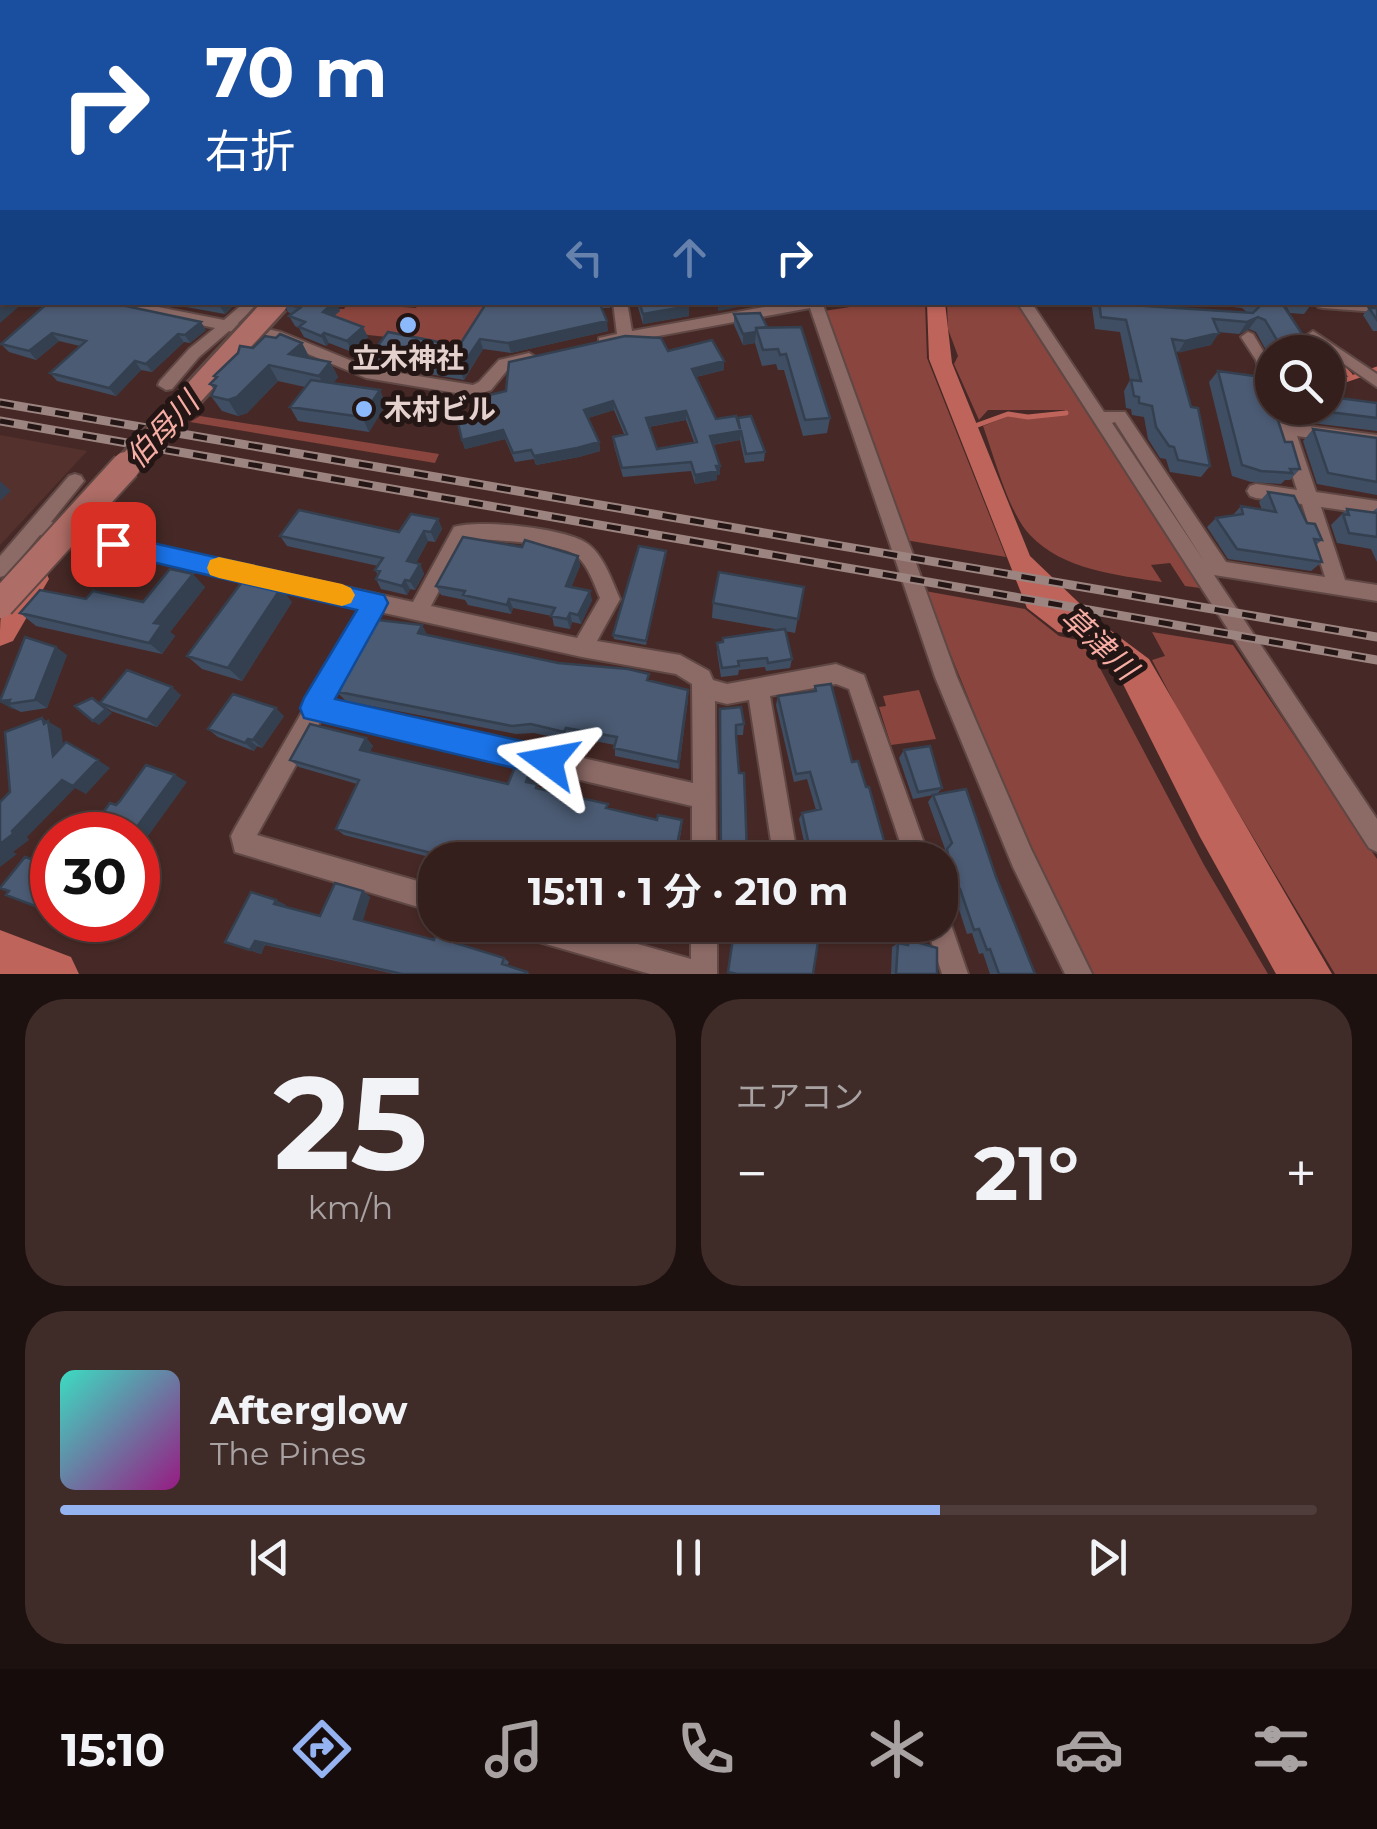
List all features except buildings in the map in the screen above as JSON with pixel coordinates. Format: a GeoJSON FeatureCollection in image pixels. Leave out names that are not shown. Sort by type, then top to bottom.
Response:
{"type":"FeatureCollection","features":[{"type":"Feature","properties":{"kind":"main road"},"geometry":{"type":"LineString","coordinates":[[0,604],[274,305]]}},
{"type":"Feature","properties":{"kind":"street"},"geometry":{"type":"LineString","coordinates":[[127,305],[276,335],[366,374],[474,391],[485,386],[504,364],[541,356]]}},
{"type":"Feature","properties":{"kind":"street"},"geometry":{"type":"LineString","coordinates":[[166,386],[194,354],[251,305]]}},
{"type":"Feature","properties":{"kind":"street"},"geometry":{"type":"LineString","coordinates":[[620,305],[625,336]]}},
{"type":"Feature","properties":{"kind":"street"},"geometry":{"type":"LineString","coordinates":[[578,347],[804,305]]}},
{"type":"Feature","properties":{"kind":"street"},"geometry":{"type":"LineString","coordinates":[[817,305],[946,677],[1015,841],[1078,974]]}},
{"type":"Feature","properties":{"kind":"street"},"geometry":{"type":"LineString","coordinates":[[1026,305],[1377,840]]}},
{"type":"Feature","properties":{"kind":"street"},"geometry":{"type":"LineString","coordinates":[[1337,305],[1377,308]]}},
{"type":"Feature","properties":{"kind":"street"},"geometry":{"type":"LineString","coordinates":[[1248,338],[1255,348]]}},
{"type":"Feature","properties":{"kind":"street"},"geometry":{"type":"LineString","coordinates":[[1345,359],[1377,382]]}},
{"type":"Feature","properties":{"kind":"street"},"geometry":{"type":"LineString","coordinates":[[1099,418],[1119,416],[1220,569],[1377,593]]}},
{"type":"Feature","properties":{"kind":"street"},"geometry":{"type":"LineString","coordinates":[[1284,425],[1338,587]]}},
{"type":"Feature","properties":{"kind":"street"},"geometry":{"type":"LineString","coordinates":[[1286,429],[1377,441]]}},
{"type":"Feature","properties":{"kind":"street"},"geometry":{"type":"LineString","coordinates":[[0,569],[75,481]]}},
{"type":"Feature","properties":{"kind":"street"},"geometry":{"type":"LineString","coordinates":[[1256,491],[1377,508]]}},
{"type":"Feature","properties":{"kind":"street"},"geometry":{"type":"LineString","coordinates":[[38,527],[582,648],[680,665],[702,678],[704,688],[704,842]]}},
{"type":"Feature","properties":{"kind":"street"},"geometry":{"type":"LineString","coordinates":[[418,612],[460,532],[490,531],[577,546],[592,563],[610,600],[582,648]]}},
{"type":"Feature","properties":{"kind":"street"},"geometry":{"type":"LineString","coordinates":[[375,603],[242,836],[244,843],[418,895]]}},
{"type":"Feature","properties":{"kind":"street"},"geometry":{"type":"LineString","coordinates":[[704,688],[727,694],[836,674],[857,682],[912,842]]}},
{"type":"Feature","properties":{"kind":"street"},"geometry":{"type":"LineString","coordinates":[[758,688],[783,842]]}},
{"type":"Feature","properties":{"kind":"street"},"geometry":{"type":"LineString","coordinates":[[314,708],[704,797]]}},
{"type":"Feature","properties":{"kind":"street"},"geometry":{"type":"LineString","coordinates":[[584,942],[696,974]]}},
{"type":"Feature","properties":{"kind":"street"},"geometry":{"type":"LineString","coordinates":[[704,942],[704,974]]}},
{"type":"Feature","properties":{"kind":"street"},"geometry":{"type":"LineString","coordinates":[[945,942],[955,974]]}},
{"type":"Feature","properties":{"kind":"shaded area","name":"立木神社"},"geometry":{"type":"Polygon","coordinates":[[[347,305],[416,308],[488,305],[463,345],[368,335],[330,321],[335,316],[330,309],[344,309],[347,305]]]}},
{"type":"Feature","properties":{"kind":"shaded area"},"geometry":{"type":"Polygon","coordinates":[[[863,305],[925,305],[927,358],[1006,557],[905,540],[824,311],[863,305]]]}},
{"type":"Feature","properties":{"kind":"shaded area"},"geometry":{"type":"Polygon","coordinates":[[[947,305],[1019,305],[1200,588],[1185,586],[1170,563],[1151,565],[1162,582],[1109,573],[1058,556],[1030,535],[1009,499],[983,426],[1009,416],[1068,414],[1065,410],[988,410],[979,420],[954,364],[958,356],[948,329],[947,305]]]}},
{"type":"Feature","properties":{"kind":"shaded area"},"geometry":{"type":"Polygon","coordinates":[[[200,416],[439,454],[435,463],[190,422],[200,416]]]}},
{"type":"Feature","properties":{"kind":"shaded area"},"geometry":{"type":"Polygon","coordinates":[[[0,435],[87,451],[0,545],[0,435]]]}},
{"type":"Feature","properties":{"kind":"shaded area"},"geometry":{"type":"Polygon","coordinates":[[[925,591],[1025,609],[1059,636],[1078,640],[1094,657],[1204,865],[1268,974],[1092,974],[1023,833],[925,591]]]}},
{"type":"Feature","properties":{"kind":"shaded area"},"geometry":{"type":"Polygon","coordinates":[[[1152,632],[1233,645],[1377,859],[1377,974],[1335,974],[1186,725],[1152,660],[1165,656],[1152,632]]]}},
{"type":"Feature","properties":{"kind":"shaded area"},"geometry":{"type":"Polygon","coordinates":[[[919,690],[936,739],[891,745],[879,707],[886,706],[883,696],[919,690]]]}},
{"type":"Feature","properties":{"kind":"water","name":"草津川"},"geometry":{"type":"Polygon","coordinates":[[[927,305],[945,305],[952,363],[1030,556],[1098,621],[1149,659],[1332,974],[1276,974],[1200,837],[1123,684],[1076,634],[1058,632],[1027,608],[929,359],[927,305]]]}},
{"type":"Feature","properties":{"kind":"waterway"},"geometry":{"type":"LineString","coordinates":[[1345,380],[1377,369]]}},
{"type":"Feature","properties":{"kind":"waterway"},"geometry":{"type":"LineString","coordinates":[[1345,370],[1350,375]]}},
{"type":"Feature","properties":{"kind":"waterway"},"geometry":{"type":"LineString","coordinates":[[972,427],[1008,414],[1028,417],[1066,413]]}},
{"type":"Feature","properties":{"kind":"waterway","name":"伯母川"},"geometry":{"type":"LineString","coordinates":[[0,629],[31,579]]}},
{"type":"Feature","properties":{"kind":"waterway","name":"伯母川"},"geometry":{"type":"LineString","coordinates":[[0,954],[54,974]]}},
{"type":"Feature","properties":{"kind":"railway"},"geometry":{"type":"LineString","coordinates":[[0,403],[1377,637]]}},
{"type":"Feature","properties":{"kind":"railway"},"geometry":{"type":"LineString","coordinates":[[0,421],[1377,660]]}},
{"type":"Feature","properties":{"kind":"slow traffic"},"geometry":{"type":"LineString","coordinates":[[219,568],[342,595]]}},
{"type":"Feature","properties":{"kind":"place","name":"立木神社"},"geometry":{"type":"Point","coordinates":[408,325]}},
{"type":"Feature","properties":{"kind":"place","name":"木村ビル"},"geometry":{"type":"Point","coordinates":[364,409]}},
{"type":"Feature","properties":{"kind":"route"},"geometry":{"type":"LineString","coordinates":[[113,544],[375,603],[314,708],[548,761]]}}]}
